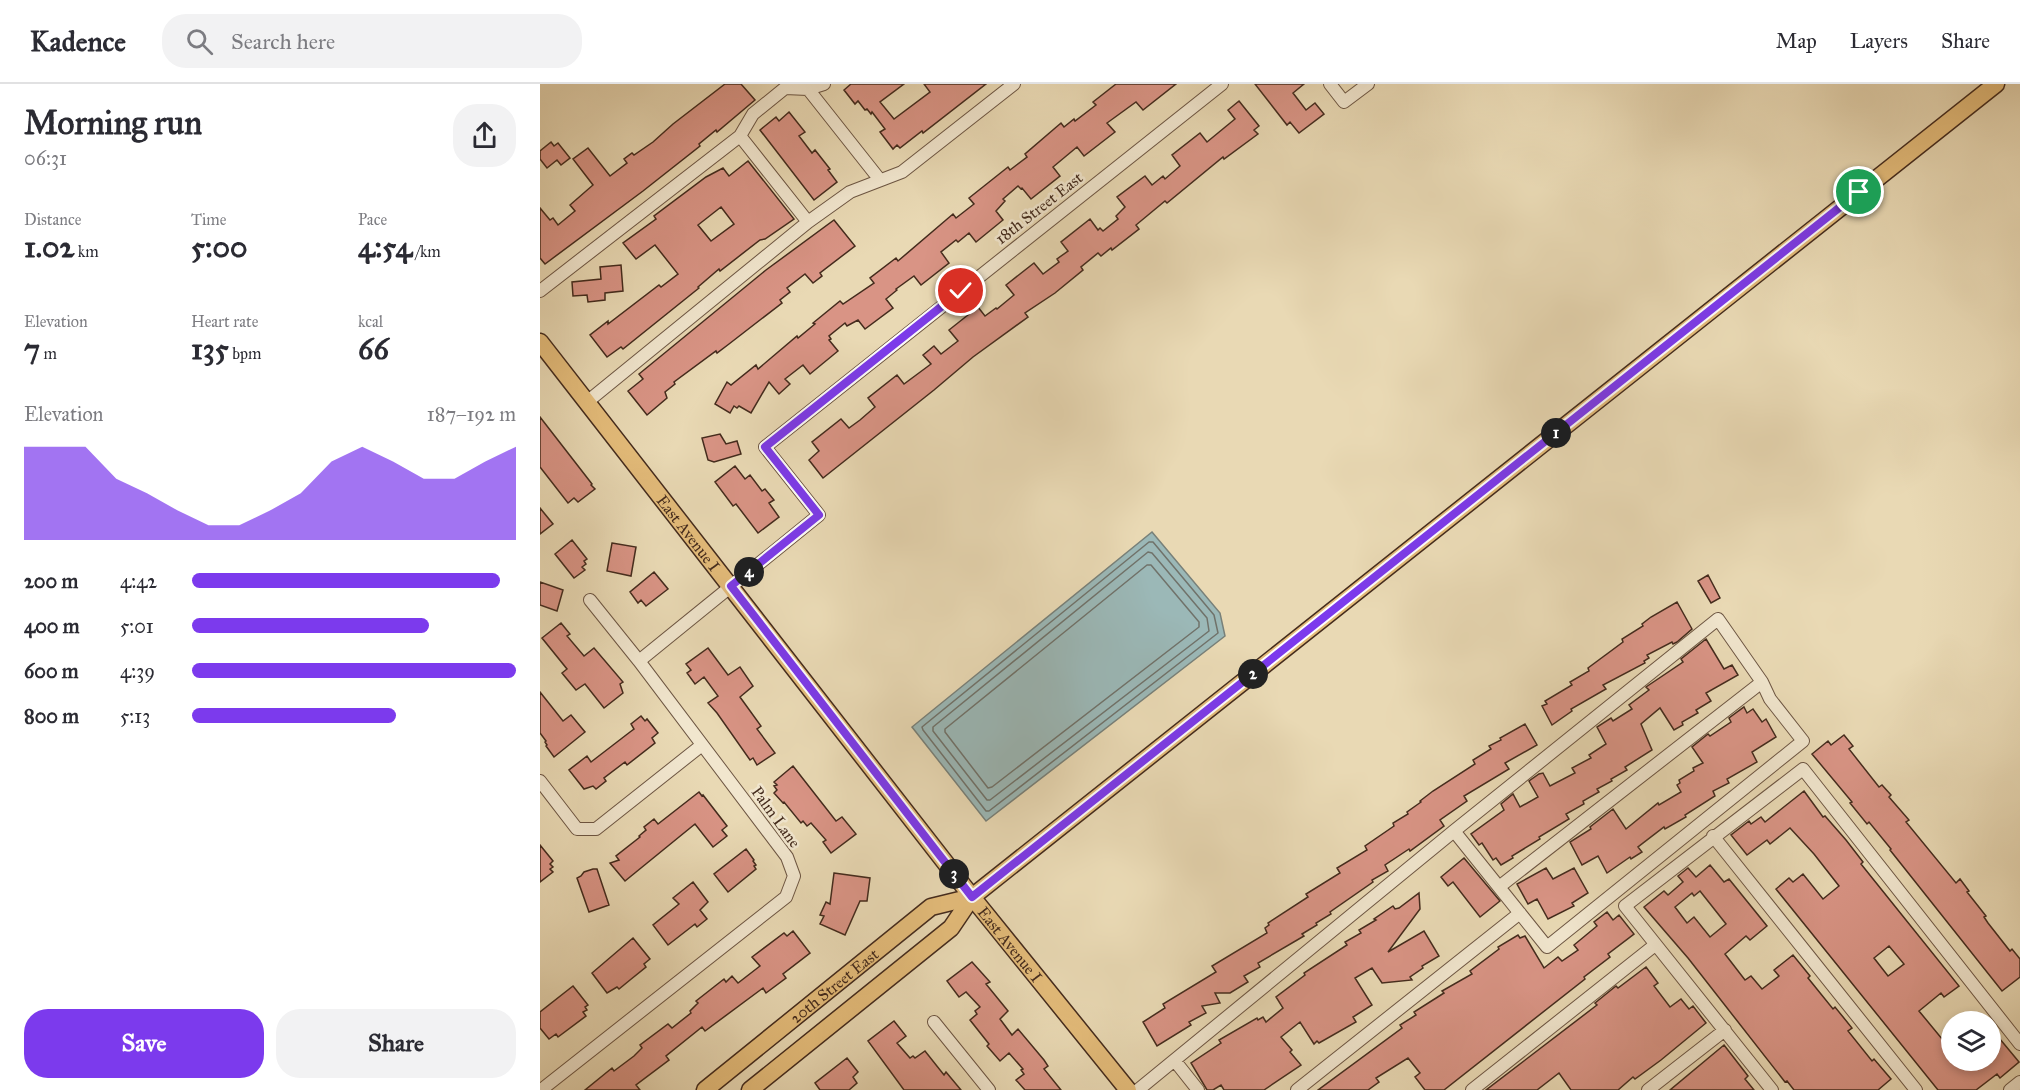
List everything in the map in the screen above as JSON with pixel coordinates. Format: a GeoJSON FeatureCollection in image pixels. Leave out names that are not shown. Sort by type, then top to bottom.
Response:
{"type":"FeatureCollection","features":[{"type":"Feature","properties":{"kind":"main road","name":"20th Street East"},"geometry":{"type":"LineString","coordinates":[[750,1090],[951,928],[972,897],[1996,84]]}},
{"type":"Feature","properties":{"kind":"main road","name":"East Avenue I"},"geometry":{"type":"LineString","coordinates":[[540,342],[972,897],[1128,1090]]}},
{"type":"Feature","properties":{"kind":"main road","name":"20th Street East"},"geometry":{"type":"LineString","coordinates":[[705,1090],[931,907],[972,897]]}},
{"type":"Feature","properties":{"kind":"street"},"geometry":{"type":"LineString","coordinates":[[540,291],[740,136],[753,114],[785,88],[808,89],[824,84]]}},
{"type":"Feature","properties":{"kind":"street"},"geometry":{"type":"LineString","coordinates":[[587,402],[808,222],[849,192],[902,172],[1014,84]]}},
{"type":"Feature","properties":{"kind":"street","name":"18th Street East"},"geometry":{"type":"LineString","coordinates":[[731,586],[819,515],[765,447],[1221,84]]}},
{"type":"Feature","properties":{"kind":"street"},"geometry":{"type":"LineString","coordinates":[[1330,84],[1344,102],[1368,84]]}},
{"type":"Feature","properties":{"kind":"street"},"geometry":{"type":"LineString","coordinates":[[808,89],[880,180]]}},
{"type":"Feature","properties":{"kind":"street"},"geometry":{"type":"LineString","coordinates":[[740,136],[808,222]]}},
{"type":"Feature","properties":{"kind":"street"},"geometry":{"type":"LineString","coordinates":[[639,661],[731,586]]}},
{"type":"Feature","properties":{"kind":"street","name":"Palm Lane"},"geometry":{"type":"LineString","coordinates":[[542,1084],[786,897],[794,876],[787,857],[590,600]]}},
{"type":"Feature","properties":{"kind":"street"},"geometry":{"type":"LineString","coordinates":[[1138,1090],[1454,831],[1718,619],[1762,682],[1770,699],[1803,741],[1548,947],[1454,831]]}},
{"type":"Feature","properties":{"kind":"street"},"geometry":{"type":"LineString","coordinates":[[1499,887],[1762,682]]}},
{"type":"Feature","properties":{"kind":"street"},"geometry":{"type":"LineString","coordinates":[[540,781],[577,829],[596,829],[702,746]]}},
{"type":"Feature","properties":{"kind":"street"},"geometry":{"type":"LineString","coordinates":[[1772,1090],[1625,906],[1803,769],[2020,1044]]}},
{"type":"Feature","properties":{"kind":"street"},"geometry":{"type":"LineString","coordinates":[[1713,836],[1916,1090]]}},
{"type":"Feature","properties":{"kind":"street"},"geometry":{"type":"LineString","coordinates":[[1297,1090],[1520,913]]}},
{"type":"Feature","properties":{"kind":"street"},"geometry":{"type":"LineString","coordinates":[[1472,1090],[1655,945]]}},
{"type":"Feature","properties":{"kind":"street"},"geometry":{"type":"LineString","coordinates":[[934,1022],[989,1090]]}},
{"type":"Feature","properties":{"kind":"street"},"geometry":{"type":"LineString","coordinates":[[1648,1090],[1725,1030]]}},
{"type":"Feature","properties":{"kind":"street"},"geometry":{"type":"LineString","coordinates":[[1175,1061],[1198,1090]]}},
{"type":"Feature","properties":{"kind":"street"},"geometry":{"type":"LineString","coordinates":[[2010,1090],[2020,1082]]}},
{"type":"Feature","properties":{"kind":"water"},"geometry":{"type":"Polygon","coordinates":[[[1152,532],[1220,613],[1225,636],[986,821],[912,727],[1152,532]]]}},
{"type":"Feature","properties":{"kind":"building"},"geometry":{"type":"Polygon","coordinates":[[[725,84],[741,84],[755,100],[643,191],[545,264],[540,258],[540,208],[550,220],[553,218],[558,225],[575,211],[570,205],[593,185],[573,159],[588,148],[610,176],[627,163],[624,159],[653,142],[725,84]]]}},
{"type":"Feature","properties":{"kind":"building"},"geometry":{"type":"Polygon","coordinates":[[[851,84],[904,84],[880,102],[894,119],[930,92],[924,84],[986,84],[923,133],[922,131],[900,148],[897,145],[893,149],[880,132],[885,129],[872,112],[871,114],[867,109],[865,110],[858,101],[855,104],[844,90],[851,84]]]}},
{"type":"Feature","properties":{"kind":"building"},"geometry":{"type":"Polygon","coordinates":[[[1116,84],[1176,84],[1143,110],[1136,102],[1107,123],[1115,132],[1084,156],[1077,147],[1053,167],[1060,176],[1031,199],[1018,186],[1003,199],[1005,201],[996,211],[1003,220],[976,242],[969,233],[958,242],[956,240],[941,252],[949,263],[921,285],[914,276],[896,289],[886,299],[893,308],[865,329],[858,320],[847,326],[845,323],[829,336],[831,339],[829,340],[838,351],[810,374],[803,365],[785,379],[790,384],[779,394],[769,382],[751,413],[739,406],[737,408],[734,406],[730,413],[715,404],[727,382],[731,385],[756,365],[758,369],[840,301],[843,304],[874,283],[870,278],[896,258],[898,261],[953,214],[956,218],[974,204],[969,198],[1008,167],[1010,170],[1027,157],[1025,154],[1061,123],[1064,127],[1096,105],[1093,102],[1116,84]]]}},
{"type":"Feature","properties":{"kind":"building"},"geometry":{"type":"Polygon","coordinates":[[[1255,84],[1304,84],[1293,93],[1306,110],[1315,103],[1324,114],[1299,133],[1290,122],[1287,125],[1255,84]]]}},
{"type":"Feature","properties":{"kind":"building"},"geometry":{"type":"Polygon","coordinates":[[[1239,101],[1259,126],[1254,130],[1258,134],[1224,159],[1223,157],[1167,203],[1165,201],[1136,225],[1139,229],[1112,250],[1111,248],[1101,256],[1098,253],[1081,267],[1083,270],[1055,293],[1025,313],[1028,317],[973,357],[823,478],[809,460],[819,451],[812,442],[841,419],[849,428],[860,420],[875,407],[868,398],[897,375],[904,384],[931,364],[923,355],[934,346],[941,354],[958,341],[949,330],[978,307],[985,316],[1014,295],[1006,285],[1034,263],[1043,274],[1059,262],[1057,259],[1068,251],[1061,242],[1090,219],[1098,230],[1100,228],[1103,231],[1118,219],[1116,216],[1125,207],[1117,197],[1145,176],[1152,185],[1163,176],[1165,179],[1180,166],[1172,155],[1200,133],[1207,142],[1235,119],[1228,110],[1239,101]]]}},
{"type":"Feature","properties":{"kind":"building"},"geometry":{"type":"Polygon","coordinates":[[[789,112],[805,132],[799,136],[812,153],[815,150],[837,182],[814,200],[760,130],[776,117],[779,121],[789,112]]]}},
{"type":"Feature","properties":{"kind":"building"},"geometry":{"type":"Polygon","coordinates":[[[551,142],[554,146],[558,143],[570,158],[561,165],[557,160],[547,168],[540,159],[540,151],[551,142]]]}},
{"type":"Feature","properties":{"kind":"building"},"geometry":{"type":"Polygon","coordinates":[[[748,161],[794,219],[760,240],[720,271],[719,269],[623,349],[621,347],[607,357],[590,335],[678,274],[655,245],[636,259],[623,243],[656,219],[654,216],[706,177],[723,168],[729,176],[748,161]],[[721,207],[698,225],[711,241],[734,224],[721,207]]]}},
{"type":"Feature","properties":{"kind":"building"},"geometry":{"type":"Polygon","coordinates":[[[834,220],[855,246],[820,273],[822,276],[813,283],[805,274],[787,288],[790,292],[780,300],[782,303],[717,353],[716,351],[674,382],[675,384],[665,392],[667,398],[647,415],[628,391],[643,379],[639,374],[766,270],[834,220]]]}},
{"type":"Feature","properties":{"kind":"building"},"geometry":{"type":"Polygon","coordinates":[[[621,265],[623,291],[605,293],[605,300],[588,302],[587,295],[573,296],[572,282],[601,279],[600,267],[621,265]]]}},
{"type":"Feature","properties":{"kind":"building"},"geometry":{"type":"Polygon","coordinates":[[[540,417],[595,489],[578,502],[574,498],[568,503],[540,467],[540,417]]]}},
{"type":"Feature","properties":{"kind":"building"},"geometry":{"type":"Polygon","coordinates":[[[720,434],[726,444],[737,441],[741,454],[714,462],[708,460],[702,438],[720,434]]]}},
{"type":"Feature","properties":{"kind":"building"},"geometry":{"type":"Polygon","coordinates":[[[735,466],[745,479],[750,475],[762,491],[765,489],[774,500],[769,503],[779,517],[758,533],[736,504],[733,506],[715,482],[735,466]]]}},
{"type":"Feature","properties":{"kind":"building"},"geometry":{"type":"Polygon","coordinates":[[[540,508],[553,524],[540,534],[540,508]]]}},
{"type":"Feature","properties":{"kind":"building"},"geometry":{"type":"Polygon","coordinates":[[[572,540],[587,559],[584,561],[586,564],[582,567],[585,570],[574,578],[555,554],[572,540]]]}},
{"type":"Feature","properties":{"kind":"building"},"geometry":{"type":"Polygon","coordinates":[[[612,543],[636,547],[631,576],[607,571],[612,543]]]}},
{"type":"Feature","properties":{"kind":"building"},"geometry":{"type":"Polygon","coordinates":[[[654,572],[668,589],[646,606],[641,600],[638,603],[630,592],[654,572]]]}},
{"type":"Feature","properties":{"kind":"building"},"geometry":{"type":"Polygon","coordinates":[[[1708,575],[1720,598],[1711,603],[1698,581],[1708,575]]]}},
{"type":"Feature","properties":{"kind":"building"},"geometry":{"type":"Polygon","coordinates":[[[540,582],[563,590],[557,611],[540,605],[540,582]]]}},
{"type":"Feature","properties":{"kind":"building"},"geometry":{"type":"Polygon","coordinates":[[[1677,602],[1692,629],[1677,642],[1673,644],[1672,642],[1647,655],[1649,658],[1644,661],[1645,663],[1603,685],[1606,689],[1571,709],[1572,711],[1552,725],[1542,706],[1547,704],[1545,701],[1572,685],[1570,682],[1589,671],[1588,668],[1623,642],[1622,639],[1643,626],[1642,624],[1651,617],[1677,602]]]}},
{"type":"Feature","properties":{"kind":"building"},"geometry":{"type":"Polygon","coordinates":[[[561,623],[570,634],[567,636],[584,656],[594,648],[623,682],[620,684],[623,693],[604,708],[585,684],[576,690],[562,673],[567,669],[542,638],[561,623]]]}},
{"type":"Feature","properties":{"kind":"building"},"geometry":{"type":"Polygon","coordinates":[[[1706,639],[1724,669],[1732,665],[1738,675],[1706,693],[1711,701],[1696,710],[1698,713],[1682,722],[1683,725],[1674,730],[1660,708],[1641,724],[1652,750],[1625,767],[1627,770],[1611,779],[1612,781],[1597,789],[1599,792],[1583,801],[1584,804],[1566,814],[1569,819],[1539,837],[1540,839],[1512,856],[1513,858],[1501,865],[1496,858],[1493,860],[1482,843],[1479,845],[1471,834],[1504,810],[1501,804],[1513,794],[1520,807],[1538,797],[1529,781],[1539,774],[1543,773],[1550,786],[1575,773],[1572,768],[1591,758],[1589,755],[1606,744],[1597,727],[1611,718],[1613,721],[1632,709],[1629,705],[1649,690],[1646,687],[1683,662],[1681,659],[1706,639]]]}},
{"type":"Feature","properties":{"kind":"building"},"geometry":{"type":"Polygon","coordinates":[[[708,648],[728,675],[740,667],[753,686],[740,697],[761,726],[757,729],[775,753],[757,765],[753,758],[750,760],[708,703],[718,696],[704,677],[695,684],[687,673],[691,670],[686,664],[708,648]]]}},
{"type":"Feature","properties":{"kind":"building"},"geometry":{"type":"Polygon","coordinates":[[[540,692],[563,721],[571,715],[585,732],[554,757],[540,733],[540,692]]]}},
{"type":"Feature","properties":{"kind":"building"},"geometry":{"type":"Polygon","coordinates":[[[1744,707],[1747,713],[1753,709],[1762,722],[1766,719],[1776,737],[1752,752],[1757,762],[1727,779],[1729,783],[1713,791],[1715,796],[1685,815],[1686,817],[1665,829],[1664,827],[1638,847],[1642,852],[1631,859],[1630,857],[1607,873],[1598,856],[1582,865],[1570,842],[1591,829],[1590,827],[1613,809],[1626,829],[1658,803],[1659,805],[1681,792],[1677,785],[1680,783],[1679,780],[1703,763],[1692,747],[1708,734],[1710,736],[1731,722],[1729,718],[1744,707]]]}},
{"type":"Feature","properties":{"kind":"building"},"geometry":{"type":"Polygon","coordinates":[[[641,716],[645,721],[647,719],[658,733],[652,738],[655,743],[627,765],[625,762],[604,778],[606,781],[596,789],[593,786],[584,789],[569,770],[587,756],[591,762],[634,729],[631,724],[641,716]]]}},
{"type":"Feature","properties":{"kind":"building"},"geometry":{"type":"Polygon","coordinates":[[[1525,724],[1537,745],[1505,763],[1509,769],[1464,796],[1467,801],[1440,820],[1444,826],[1410,851],[1409,849],[1385,865],[1388,871],[1372,880],[1373,882],[1330,912],[1331,914],[1316,923],[1317,925],[1302,934],[1304,936],[1258,963],[1260,967],[1244,976],[1248,982],[1230,993],[1215,993],[1220,1003],[1202,1006],[1206,1013],[1189,1022],[1191,1025],[1157,1046],[1143,1022],[1165,1008],[1163,1004],[1216,972],[1212,966],[1267,933],[1265,928],[1269,925],[1268,923],[1308,897],[1306,894],[1340,873],[1337,868],[1367,850],[1365,846],[1394,826],[1393,823],[1408,814],[1407,812],[1433,791],[1475,764],[1473,760],[1491,749],[1489,746],[1525,724]]]}},
{"type":"Feature","properties":{"kind":"building"},"geometry":{"type":"Polygon","coordinates":[[[1844,735],[1853,746],[1849,749],[1879,787],[1882,785],[1891,795],[1889,797],[1909,820],[1906,822],[1956,883],[1960,879],[1986,916],[1984,917],[1988,923],[2010,951],[2012,949],[2020,959],[2020,977],[2002,991],[1891,849],[1869,822],[1867,824],[1812,754],[1828,741],[1831,745],[1844,735]]]}},
{"type":"Feature","properties":{"kind":"building"},"geometry":{"type":"Polygon","coordinates":[[[793,766],[836,821],[842,817],[856,834],[831,853],[823,842],[826,840],[811,823],[807,826],[803,821],[801,823],[774,793],[777,790],[774,786],[777,785],[774,782],[793,766]]]}},
{"type":"Feature","properties":{"kind":"building"},"geometry":{"type":"Polygon","coordinates":[[[1804,791],[1823,817],[1825,816],[1846,840],[1863,862],[1861,864],[1959,986],[1944,997],[1941,993],[1919,1011],[1941,1038],[1941,1071],[2001,1071],[2001,1040],[2019,1062],[2000,1078],[1997,1074],[1976,1090],[1938,1090],[1776,889],[1789,878],[1793,882],[1803,874],[1823,899],[1839,886],[1814,854],[1790,828],[1770,844],[1767,840],[1747,855],[1731,835],[1749,821],[1751,824],[1761,817],[1765,822],[1804,791]],[[1889,946],[1874,958],[1888,976],[1904,964],[1889,946]]]}},
{"type":"Feature","properties":{"kind":"building"},"geometry":{"type":"Polygon","coordinates":[[[699,792],[727,826],[722,830],[727,836],[713,847],[695,824],[625,881],[610,863],[619,860],[616,856],[640,837],[646,830],[644,827],[654,819],[658,824],[699,792]]]}},
{"type":"Feature","properties":{"kind":"building"},"geometry":{"type":"Polygon","coordinates":[[[540,845],[553,861],[550,864],[553,867],[550,869],[553,872],[540,882],[540,845]]]}},
{"type":"Feature","properties":{"kind":"building"},"geometry":{"type":"Polygon","coordinates":[[[746,849],[754,860],[756,869],[728,892],[714,874],[746,849]]]}},
{"type":"Feature","properties":{"kind":"building"},"geometry":{"type":"Polygon","coordinates":[[[1464,858],[1500,901],[1480,917],[1453,882],[1448,886],[1441,877],[1464,858]]]}},
{"type":"Feature","properties":{"kind":"building"},"geometry":{"type":"Polygon","coordinates":[[[1710,865],[1724,882],[1729,879],[1767,926],[1750,940],[1746,936],[1725,954],[1745,980],[1751,976],[1762,989],[1779,976],[1774,970],[1793,955],[1833,1009],[1835,1007],[1852,1028],[1848,1031],[1872,1061],[1874,1059],[1891,1079],[1878,1090],[1794,1090],[1787,1081],[1785,1082],[1688,958],[1644,907],[1664,891],[1668,895],[1683,882],[1678,876],[1688,868],[1696,877],[1710,865]],[[1700,891],[1694,896],[1692,893],[1675,907],[1687,923],[1694,917],[1710,937],[1726,924],[1700,891]]]}},
{"type":"Feature","properties":{"kind":"building"},"geometry":{"type":"Polygon","coordinates":[[[1546,868],[1553,879],[1574,868],[1588,893],[1572,903],[1574,906],[1548,919],[1537,899],[1528,904],[1517,884],[1546,868]]]}},
{"type":"Feature","properties":{"kind":"building"},"geometry":{"type":"Polygon","coordinates":[[[597,869],[609,905],[589,912],[577,878],[597,869]]]}},
{"type":"Feature","properties":{"kind":"building"},"geometry":{"type":"Polygon","coordinates":[[[834,873],[870,878],[867,901],[860,901],[845,935],[820,924],[824,916],[820,915],[826,902],[830,904],[834,873]]]}},
{"type":"Feature","properties":{"kind":"building"},"geometry":{"type":"Polygon","coordinates":[[[693,882],[708,902],[700,910],[707,919],[697,927],[695,924],[668,945],[653,925],[679,904],[673,898],[693,882]]]}},
{"type":"Feature","properties":{"kind":"building"},"geometry":{"type":"Polygon","coordinates":[[[1419,893],[1420,909],[1388,952],[1424,931],[1439,956],[1422,966],[1423,968],[1410,977],[1412,980],[1382,983],[1372,968],[1355,978],[1372,1005],[1353,1017],[1356,1022],[1319,1043],[1317,1041],[1314,1044],[1300,1022],[1281,1037],[1301,1065],[1264,1090],[1224,1090],[1221,1085],[1213,1090],[1207,1090],[1191,1063],[1221,1043],[1219,1040],[1257,1018],[1258,1020],[1263,1017],[1266,1022],[1283,1008],[1276,997],[1305,975],[1304,973],[1347,945],[1345,942],[1361,933],[1359,930],[1376,920],[1374,919],[1393,906],[1395,909],[1399,908],[1419,893]]]}},
{"type":"Feature","properties":{"kind":"building"},"geometry":{"type":"Polygon","coordinates":[[[1607,912],[1613,920],[1619,915],[1634,934],[1608,954],[1610,957],[1584,977],[1585,979],[1444,1090],[1425,1090],[1415,1077],[1420,1073],[1408,1058],[1376,1078],[1379,1082],[1368,1090],[1318,1090],[1402,1028],[1400,1025],[1416,1015],[1414,1012],[1444,993],[1442,991],[1472,974],[1470,971],[1499,949],[1498,947],[1518,935],[1520,938],[1525,936],[1544,968],[1558,957],[1562,961],[1578,950],[1574,945],[1597,926],[1594,922],[1607,912]]]}},
{"type":"Feature","properties":{"kind":"building"},"geometry":{"type":"Polygon","coordinates":[[[793,931],[810,953],[783,974],[786,978],[766,993],[763,988],[705,1031],[702,1027],[666,1056],[669,1060],[636,1085],[640,1090],[585,1090],[612,1068],[614,1071],[634,1056],[642,1048],[640,1045],[668,1024],[672,1028],[691,1013],[690,1011],[698,1003],[696,1001],[724,979],[726,982],[732,976],[738,983],[760,966],[752,957],[784,933],[787,936],[793,931]]]}},
{"type":"Feature","properties":{"kind":"building"},"geometry":{"type":"Polygon","coordinates":[[[633,938],[650,959],[644,964],[646,967],[619,989],[617,987],[607,993],[592,973],[633,938]]]}},
{"type":"Feature","properties":{"kind":"building"},"geometry":{"type":"Polygon","coordinates":[[[972,962],[990,982],[986,984],[1008,1011],[1000,1019],[1012,1035],[1018,1029],[1044,1060],[1048,1066],[1044,1069],[1061,1090],[1025,1090],[1016,1080],[1024,1074],[1021,1070],[1023,1069],[1009,1053],[1000,1061],[987,1046],[989,1044],[970,1020],[977,1014],[975,1011],[980,1007],[966,992],[959,997],[947,981],[972,962]]]}},
{"type":"Feature","properties":{"kind":"building"},"geometry":{"type":"Polygon","coordinates":[[[1646,967],[1658,983],[1654,986],[1670,1007],[1681,999],[1689,1009],[1693,1006],[1706,1023],[1661,1060],[1635,1079],[1633,1077],[1618,1090],[1571,1090],[1559,1073],[1537,1090],[1486,1090],[1597,1005],[1595,1003],[1616,986],[1618,988],[1646,967]]]}},
{"type":"Feature","properties":{"kind":"building"},"geometry":{"type":"Polygon","coordinates":[[[573,986],[588,1005],[585,1007],[587,1010],[583,1012],[586,1016],[558,1037],[556,1034],[549,1039],[540,1028],[540,1012],[573,986]]]}},
{"type":"Feature","properties":{"kind":"building"},"geometry":{"type":"Polygon","coordinates":[[[894,1021],[906,1036],[897,1043],[910,1058],[913,1056],[915,1058],[925,1051],[944,1075],[946,1072],[961,1090],[904,1090],[868,1041],[894,1021]]]}},
{"type":"Feature","properties":{"kind":"building"},"geometry":{"type":"Polygon","coordinates":[[[1724,1045],[1748,1076],[1745,1079],[1754,1090],[1670,1090],[1724,1045]]]}},
{"type":"Feature","properties":{"kind":"building"},"geometry":{"type":"Polygon","coordinates":[[[847,1058],[858,1072],[853,1077],[857,1083],[849,1090],[820,1090],[815,1083],[847,1058]]]}},
{"type":"Feature","properties":{"kind":"route"},"geometry":{"type":"LineString","coordinates":[[961,291],[765,447],[819,515],[731,586],[972,897],[1859,192]]}}]}
